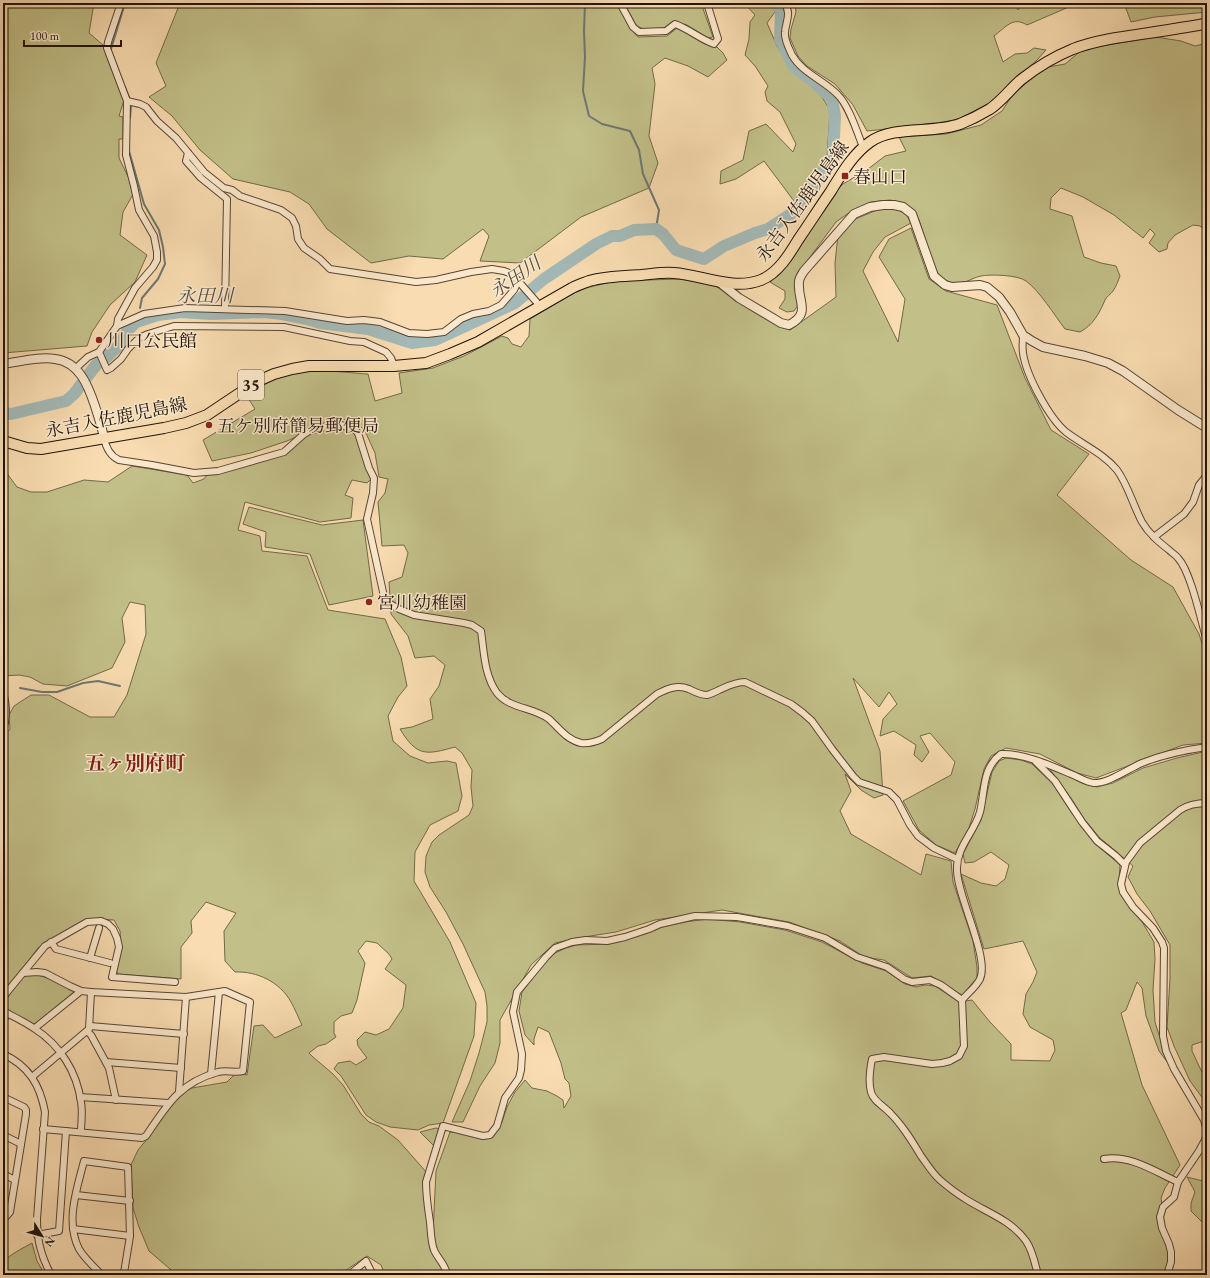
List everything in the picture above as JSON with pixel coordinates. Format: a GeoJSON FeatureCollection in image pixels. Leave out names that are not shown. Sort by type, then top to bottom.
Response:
{"type":"FeatureCollection","features":[{"type":"Feature","properties":{"kind":"main road","name":"永吉入佐鹿児島線"},"geometry":{"type":"LineString","coordinates":[[3,441],[27,448],[41,449],[164,428],[207,415],[258,381],[274,374],[292,369],[309,366],[394,366],[426,363],[450,354],[501,329],[538,303],[589,281],[606,277],[675,273],[741,284],[762,280],[772,274],[792,250],[848,164],[863,147],[872,140],[888,134],[945,128],[958,125],[976,117],[991,108],[1023,79],[1044,64],[1072,50],[1120,37],[1207,23]]}},
{"type":"Feature","properties":{"kind":"street"},"geometry":{"type":"LineString","coordinates":[[75,368],[88,357],[101,354],[117,326],[118,320],[135,288],[153,267],[156,260],[157,252],[154,236],[139,210],[126,155],[127,102],[107,48],[121,3]]}},
{"type":"Feature","properties":{"kind":"street"},"geometry":{"type":"LineString","coordinates":[[620,3],[633,27],[639,32],[666,31],[675,24],[714,44],[718,39],[707,3]]}},
{"type":"Feature","properties":{"kind":"street"},"geometry":{"type":"LineString","coordinates":[[784,3],[788,10],[789,16],[785,33],[786,41],[792,54],[798,64],[831,88],[843,101],[863,147]]}},
{"type":"Feature","properties":{"kind":"street"},"geometry":{"type":"LineString","coordinates":[[127,102],[140,104],[146,108],[157,121],[176,138],[204,172],[224,188],[232,190],[240,196],[281,210],[292,218],[296,226],[298,239],[304,248],[320,259],[330,269],[416,282],[436,280],[492,269],[512,274],[538,303]]}},
{"type":"Feature","properties":{"kind":"street"},"geometry":{"type":"LineString","coordinates":[[188,153],[186,161],[201,178],[227,199],[225,309]]}},
{"type":"Feature","properties":{"kind":"street"},"geometry":{"type":"LineString","coordinates":[[718,281],[738,298],[780,323],[790,325],[797,321],[801,314],[802,303],[799,281],[804,271],[854,214],[870,207],[884,205],[903,207],[912,214],[934,276],[945,285],[952,287],[980,285],[987,287],[1003,302],[1023,335],[1023,353],[1026,364],[1048,411],[1064,430],[1098,452],[1118,472],[1142,522],[1154,537],[1178,558],[1190,582],[1207,641]]}},
{"type":"Feature","properties":{"kind":"street"},"geometry":{"type":"LineString","coordinates":[[117,326],[144,314],[165,310],[185,308],[225,309],[285,311],[347,321],[364,320],[380,322],[409,333],[427,334],[444,332],[461,319],[473,314],[489,311],[501,305],[520,283]]}},
{"type":"Feature","properties":{"kind":"street"},"geometry":{"type":"LineString","coordinates":[[101,354],[107,370],[111,368],[139,338],[174,326],[284,327],[350,341],[364,342],[386,352],[391,358],[394,366]]}},
{"type":"Feature","properties":{"kind":"street"},"geometry":{"type":"LineString","coordinates":[[1023,335],[1043,347],[1086,356],[1108,363],[1123,370],[1178,410],[1207,428]]}},
{"type":"Feature","properties":{"kind":"street"},"geometry":{"type":"LineString","coordinates":[[3,364],[55,358],[64,361],[75,368],[88,384],[108,450],[115,458],[119,460],[152,464],[194,472],[218,471],[284,452],[303,435],[310,431],[330,425],[341,424],[353,428],[358,433],[369,468],[374,478],[374,493],[367,519],[385,600],[414,616],[464,623],[472,625],[481,631],[486,666],[490,681],[498,694],[512,705],[549,719],[557,728],[572,740],[582,743],[593,742],[602,739],[657,694],[667,689],[677,687],[687,688],[701,694],[709,695],[731,684],[745,682],[791,704],[803,713],[812,721],[859,782],[889,792],[897,800],[910,825],[918,836],[934,848],[957,859]]}},
{"type":"Feature","properties":{"kind":"street"},"geometry":{"type":"LineString","coordinates":[[1154,537],[1184,514],[1193,502],[1199,485],[1207,474]]}},
{"type":"Feature","properties":{"kind":"street"},"geometry":{"type":"LineString","coordinates":[[3,692],[6,710],[5,724],[3,728]]}},
{"type":"Feature","properties":{"kind":"street"},"geometry":{"type":"LineString","coordinates":[[1038,1275],[1032,1252],[1018,1231],[988,1210],[964,1198],[939,1180],[931,1171],[906,1132],[891,1113],[873,1097],[871,1092],[870,1077],[872,1059],[884,1057],[942,1064],[959,1056],[964,1046],[962,1000],[980,979],[982,973],[975,937],[956,871],[957,859],[961,848],[975,826],[980,812],[987,774],[989,768],[997,757],[1002,754],[1019,756],[1047,764],[1074,775],[1082,780],[1096,783],[1156,758],[1207,747]]}},
{"type":"Feature","properties":{"kind":"street"},"geometry":{"type":"LineString","coordinates":[[1035,761],[1055,781],[1082,822],[1097,841],[1125,865]]}},
{"type":"Feature","properties":{"kind":"street"},"geometry":{"type":"LineString","coordinates":[[1167,1275],[1171,1262],[1171,1252],[1162,1228],[1160,1217],[1163,1207],[1174,1197],[1178,1182],[1199,1151],[1206,1138],[1207,1131],[1204,1120],[1174,1069],[1166,1051],[1163,1036],[1162,1016],[1164,948],[1162,942],[1153,928],[1133,908],[1123,892],[1121,884],[1125,865],[1140,843],[1180,810],[1196,803],[1207,803]]}},
{"type":"Feature","properties":{"kind":"street"},"geometry":{"type":"LineString","coordinates":[[447,1275],[446,1268],[439,1260],[434,1250],[431,1238],[426,1190],[426,1182],[443,1126],[483,1136],[490,1135],[496,1126],[505,1098],[519,1078],[522,1070],[522,1054],[513,1012],[517,992],[555,948],[572,942],[586,940],[607,941],[625,937],[660,924],[695,916],[737,917],[788,926],[824,938],[858,957],[887,967],[904,979],[912,982],[930,980],[941,985],[962,1000]]}},
{"type":"Feature","properties":{"kind":"street"},"geometry":{"type":"LineString","coordinates":[[3,997],[45,946],[87,922],[101,921],[108,924],[113,929],[119,947],[112,976],[175,982]]}},
{"type":"Feature","properties":{"kind":"street"},"geometry":{"type":"LineString","coordinates":[[90,958],[99,928]]}},
{"type":"Feature","properties":{"kind":"street"},"geometry":{"type":"LineString","coordinates":[[51,942],[56,949],[110,963]]}},
{"type":"Feature","properties":{"kind":"street"},"geometry":{"type":"LineString","coordinates":[[23,973],[37,972],[45,974],[81,991],[186,997],[225,991],[250,1002],[243,1071],[220,1071],[193,1082],[179,1092],[168,1103],[146,1136],[143,1138],[43,1129]]}},
{"type":"Feature","properties":{"kind":"street"},"geometry":{"type":"LineString","coordinates":[[35,1028],[81,991]]}},
{"type":"Feature","properties":{"kind":"street"},"geometry":{"type":"LineString","coordinates":[[90,992],[88,1028],[109,1068],[116,1100]]}},
{"type":"Feature","properties":{"kind":"street"},"geometry":{"type":"LineString","coordinates":[[211,1074],[219,992]]}},
{"type":"Feature","properties":{"kind":"street"},"geometry":{"type":"LineString","coordinates":[[179,1092],[186,997]]}},
{"type":"Feature","properties":{"kind":"street"},"geometry":{"type":"LineString","coordinates":[[3,1022],[5,1012],[35,1028],[52,1042],[61,1052],[68,1063],[78,1086],[82,1113],[81,1132]]}},
{"type":"Feature","properties":{"kind":"street"},"geometry":{"type":"LineString","coordinates":[[32,1077],[88,1028],[184,1034]]}},
{"type":"Feature","properties":{"kind":"street"},"geometry":{"type":"LineString","coordinates":[[3,1054],[21,1065],[32,1077],[43,1100],[44,1112],[37,1235],[44,1262],[51,1275]]}},
{"type":"Feature","properties":{"kind":"street"},"geometry":{"type":"LineString","coordinates":[[106,1062],[181,1068]]}},
{"type":"Feature","properties":{"kind":"street"},"geometry":{"type":"LineString","coordinates":[[3,1097],[24,1107],[26,1110],[10,1212],[6,1214],[3,1220]]}},
{"type":"Feature","properties":{"kind":"street"},"geometry":{"type":"LineString","coordinates":[[80,1097],[168,1103]]}},
{"type":"Feature","properties":{"kind":"street"},"geometry":{"type":"LineString","coordinates":[[37,1235],[59,1231],[66,1131]]}},
{"type":"Feature","properties":{"kind":"street"},"geometry":{"type":"LineString","coordinates":[[3,1135],[21,1144]]}},
{"type":"Feature","properties":{"kind":"street"},"geometry":{"type":"LineString","coordinates":[[1104,1159],[1110,1158],[1132,1161],[1178,1182]]}},
{"type":"Feature","properties":{"kind":"street"},"geometry":{"type":"LineString","coordinates":[[102,1275],[80,1250],[73,1229],[73,1212],[84,1161],[128,1167],[130,1236],[124,1273],[121,1275]]}},
{"type":"Feature","properties":{"kind":"street"},"geometry":{"type":"LineString","coordinates":[[3,1174],[15,1180]]}},
{"type":"Feature","properties":{"kind":"street"},"geometry":{"type":"LineString","coordinates":[[76,1195],[130,1201]]}},
{"type":"Feature","properties":{"kind":"street"},"geometry":{"type":"LineString","coordinates":[[73,1229],[130,1236]]}},
{"type":"Feature","properties":{"kind":"street"},"geometry":{"type":"LineString","coordinates":[[349,1275],[366,1261],[373,1275]]}},
{"type":"Feature","properties":{"kind":"shaded area"},"geometry":{"type":"Polygon","coordinates":[[[3,3],[94,3],[89,33],[103,45],[124,100],[119,116],[123,117],[123,139],[119,139],[119,158],[135,191],[123,212],[120,235],[147,255],[135,282],[110,305],[92,332],[87,346],[3,353],[3,3]]]}},
{"type":"Feature","properties":{"kind":"shaded area"},"geometry":{"type":"Polygon","coordinates":[[[180,3],[616,3],[632,30],[638,37],[667,36],[677,28],[705,44],[717,47],[727,60],[708,77],[688,66],[665,58],[652,68],[655,84],[649,136],[658,163],[649,188],[581,217],[520,263],[480,261],[489,236],[483,229],[443,259],[409,256],[371,263],[327,229],[309,204],[290,192],[233,179],[200,150],[172,116],[149,97],[166,86],[156,63],[180,3]]]}},
{"type":"Feature","properties":{"kind":"shaded area"},"geometry":{"type":"Polygon","coordinates":[[[624,3],[701,3],[713,37],[708,38],[687,25],[675,22],[665,28],[643,29],[636,25],[624,3]]]}},
{"type":"Feature","properties":{"kind":"shaded area"},"geometry":{"type":"Polygon","coordinates":[[[737,3],[773,3],[777,9],[767,23],[777,46],[795,72],[819,92],[830,110],[827,157],[794,201],[764,161],[736,179],[720,184],[721,171],[743,160],[749,131],[766,124],[793,152],[796,144],[780,112],[767,101],[765,92],[768,86],[755,66],[745,55],[749,39],[750,22],[755,15],[746,5],[740,5],[737,3]]]}},
{"type":"Feature","properties":{"kind":"shaded area"},"geometry":{"type":"Polygon","coordinates":[[[795,3],[1013,3],[1018,10],[1022,3],[1078,3],[1027,25],[1014,22],[1006,26],[994,36],[1003,62],[1015,54],[1027,53],[1034,48],[1046,50],[988,104],[958,119],[943,123],[867,131],[853,105],[835,84],[807,66],[798,56],[790,38],[796,12],[795,3]]]}},
{"type":"Feature","properties":{"kind":"shaded area"},"geometry":{"type":"Polygon","coordinates":[[[1124,3],[1207,3],[1207,12],[1155,17],[1131,22],[1124,3]]]}},
{"type":"Feature","properties":{"kind":"shaded area"},"geometry":{"type":"Polygon","coordinates":[[[1156,37],[1181,41],[1195,46],[1207,43],[1207,232],[1200,226],[1193,225],[1175,235],[1168,243],[1167,249],[1159,252],[1149,243],[1155,234],[1150,229],[1143,238],[1114,215],[1083,197],[1061,188],[1051,198],[1050,209],[1072,216],[1084,257],[1116,266],[1120,276],[1117,284],[1106,299],[1095,319],[1085,329],[1080,332],[1065,329],[1036,290],[1026,281],[1017,277],[985,275],[957,283],[950,282],[943,278],[935,270],[919,220],[914,211],[899,202],[890,200],[871,202],[853,210],[836,222],[802,268],[795,281],[799,304],[794,311],[787,312],[779,308],[785,299],[785,291],[770,282],[780,274],[793,258],[834,193],[843,184],[868,169],[885,156],[906,151],[899,137],[946,134],[981,125],[1002,111],[1017,88],[1048,67],[1065,64],[1083,49],[1156,37]]]}},
{"type":"Feature","properties":{"kind":"shaded area"},"geometry":{"type":"Polygon","coordinates":[[[894,208],[906,214],[911,223],[885,237],[873,252],[863,271],[898,342],[905,299],[879,257],[889,239],[911,228],[929,279],[946,291],[997,305],[1025,378],[1051,430],[1089,454],[1057,495],[1131,560],[1173,587],[1199,634],[1207,659],[1207,743],[1183,745],[1096,778],[1077,773],[1040,754],[1006,748],[991,756],[984,769],[969,828],[955,853],[936,845],[919,830],[903,801],[951,775],[955,762],[930,733],[920,736],[929,752],[922,762],[914,755],[916,745],[894,731],[880,736],[883,719],[897,704],[889,692],[879,707],[853,678],[880,751],[883,795],[874,798],[861,790],[845,774],[851,791],[840,811],[851,834],[921,875],[926,854],[951,861],[953,882],[973,941],[977,967],[977,978],[962,995],[931,976],[912,978],[884,960],[861,955],[840,941],[789,922],[722,910],[655,920],[616,932],[555,943],[531,965],[500,1020],[500,1043],[495,1063],[480,1086],[463,1122],[452,1122],[470,1081],[479,1053],[487,1022],[487,1006],[485,992],[463,944],[446,912],[430,887],[425,872],[426,856],[432,842],[439,835],[469,815],[473,806],[471,787],[472,770],[462,753],[455,747],[437,752],[423,752],[412,745],[400,729],[412,727],[433,719],[430,699],[439,686],[445,665],[434,656],[415,658],[408,636],[391,614],[389,582],[402,577],[408,553],[404,545],[382,546],[378,502],[385,493],[388,479],[379,477],[375,453],[365,431],[357,423],[338,418],[287,441],[251,453],[212,461],[203,440],[255,409],[248,398],[273,380],[308,371],[368,374],[375,401],[402,393],[399,373],[433,368],[464,356],[502,336],[508,338],[512,344],[521,347],[529,336],[530,319],[572,294],[586,288],[615,281],[680,279],[714,285],[779,327],[790,330],[836,297],[835,263],[838,235],[853,220],[877,210],[894,208]]]}},
{"type":"Feature","properties":{"kind":"shaded area"},"geometry":{"type":"Polygon","coordinates":[[[337,428],[356,434],[371,479],[367,483],[352,480],[345,495],[353,498],[351,518],[320,522],[245,502],[238,530],[260,536],[262,551],[307,556],[328,610],[385,619],[401,657],[407,686],[398,697],[388,716],[393,741],[410,756],[428,763],[447,761],[456,763],[462,796],[458,811],[430,825],[415,852],[414,881],[450,942],[476,1003],[474,1036],[443,1123],[429,1125],[418,1130],[390,1127],[376,1122],[366,1115],[341,1076],[334,1069],[338,1063],[350,1061],[356,1065],[367,1058],[358,1046],[357,1040],[365,1032],[376,1035],[389,1029],[403,1008],[406,985],[385,969],[392,959],[389,954],[377,943],[366,941],[358,951],[365,963],[357,1000],[352,1013],[341,1016],[334,1022],[334,1033],[336,1037],[326,1044],[318,1046],[309,1053],[343,1085],[361,1114],[369,1122],[379,1126],[398,1140],[427,1173],[424,1184],[430,1248],[443,1269],[444,1275],[385,1275],[381,1265],[367,1256],[339,1275],[177,1275],[149,1251],[133,1208],[131,1165],[138,1150],[148,1138],[163,1114],[180,1095],[192,1088],[227,1082],[236,1073],[247,1075],[254,1026],[263,1025],[275,1038],[302,1025],[291,1002],[281,989],[274,983],[251,973],[235,972],[225,961],[224,931],[236,913],[206,902],[191,921],[192,933],[181,947],[181,979],[118,974],[116,970],[121,945],[120,931],[114,920],[97,919],[81,922],[38,948],[3,994],[3,737],[10,729],[9,715],[14,706],[31,695],[49,695],[90,717],[114,717],[127,695],[146,634],[145,605],[130,602],[122,618],[125,642],[112,668],[67,686],[43,684],[30,677],[19,675],[3,676],[3,468],[17,487],[31,492],[47,492],[84,480],[108,482],[132,466],[187,475],[193,483],[204,479],[207,475],[285,453],[305,436],[337,428]]]}},
{"type":"Feature","properties":{"kind":"shaded area"},"geometry":{"type":"Polygon","coordinates":[[[249,507],[322,525],[363,520],[373,596],[329,605],[310,554],[265,547],[266,532],[243,524],[249,507]]]}},
{"type":"Feature","properties":{"kind":"shaded area"},"geometry":{"type":"Polygon","coordinates":[[[1207,751],[1207,1042],[1204,1041],[1192,1045],[1192,1051],[1207,1083],[1204,1100],[1190,1081],[1167,1027],[1170,979],[1170,945],[1150,911],[1137,894],[1128,877],[1133,866],[1100,838],[1085,820],[1049,768],[1082,783],[1097,787],[1113,783],[1143,768],[1207,751]]]}},
{"type":"Feature","properties":{"kind":"shaded area"},"geometry":{"type":"Polygon","coordinates":[[[1006,758],[1021,760],[1032,764],[1052,783],[1071,812],[1097,845],[1120,865],[1119,883],[1154,942],[1155,959],[1153,990],[1155,1022],[1168,1063],[1159,1051],[1146,1016],[1142,988],[1137,982],[1126,1010],[1121,1013],[1142,1085],[1180,1165],[1165,1188],[1161,1198],[1168,1253],[1168,1275],[453,1275],[437,1254],[433,1233],[436,1171],[450,1132],[461,1133],[482,1139],[493,1137],[502,1122],[507,1107],[515,1092],[525,1080],[532,1088],[547,1091],[563,1100],[564,1108],[571,1096],[569,1083],[565,1079],[561,1063],[549,1032],[538,1027],[534,1039],[534,1045],[525,1035],[519,1011],[522,992],[545,962],[555,953],[566,948],[577,945],[609,944],[645,934],[662,927],[707,919],[740,922],[785,930],[822,942],[862,963],[886,971],[905,984],[916,987],[925,985],[935,986],[959,1002],[972,1000],[1011,1044],[1011,1060],[1050,1061],[1055,1050],[1053,1040],[1030,1027],[1023,1014],[1026,994],[1037,972],[1023,941],[984,949],[961,874],[981,883],[996,886],[1005,879],[1009,865],[991,852],[974,862],[965,863],[963,854],[981,820],[992,772],[999,761],[1006,758]]]}},
{"type":"Feature","properties":{"kind":"shaded area"},"geometry":{"type":"Polygon","coordinates":[[[25,975],[38,975],[50,979],[74,990],[74,992],[33,1024],[3,1008],[3,1004],[25,975]]]}},
{"type":"Feature","properties":{"kind":"shaded area"},"geometry":{"type":"Polygon","coordinates":[[[436,1128],[440,1129],[434,1146],[420,1132],[436,1128]]]}},
{"type":"Feature","properties":{"kind":"shaded area"},"geometry":{"type":"Polygon","coordinates":[[[1187,1177],[1207,1182],[1207,1227],[1191,1211],[1191,1203],[1195,1192],[1187,1177]]]}},
{"type":"Feature","properties":{"kind":"shaded area"},"geometry":{"type":"Polygon","coordinates":[[[32,1243],[37,1261],[45,1275],[5,1275],[3,1265],[6,1259],[32,1243]]]}},
{"type":"Feature","properties":{"kind":"waterway"},"geometry":{"type":"LineString","coordinates":[[111,52],[125,3]]}},
{"type":"Feature","properties":{"kind":"waterway"},"geometry":{"type":"LineString","coordinates":[[585,3],[585,57],[583,91],[589,116],[602,124],[630,131],[639,150],[643,174],[659,210],[656,229]]}},
{"type":"Feature","properties":{"kind":"waterway","name":"永田川"},"geometry":{"type":"LineString","coordinates":[[3,413],[11,414],[66,401],[74,394],[96,365],[119,345],[128,330],[136,322],[158,315],[181,312],[211,314],[264,312],[282,314],[320,323],[368,329],[412,343],[435,340],[515,303],[544,279],[596,244],[612,236],[620,236],[634,230],[656,229],[663,234],[676,250],[704,259],[724,246],[768,229],[791,214],[833,158],[835,116],[832,99],[814,82],[794,67],[780,39],[781,13],[778,3]]}},
{"type":"Feature","properties":{"kind":"waterway"},"geometry":{"type":"LineString","coordinates":[[125,87],[129,97]]}},
{"type":"Feature","properties":{"kind":"waterway"},"geometry":{"type":"LineString","coordinates":[[130,118],[131,106]]}},
{"type":"Feature","properties":{"kind":"waterway"},"geometry":{"type":"LineString","coordinates":[[129,151],[144,204],[159,230],[165,264],[158,279],[142,298],[140,308]]}},
{"type":"Feature","properties":{"kind":"waterway"},"geometry":{"type":"LineString","coordinates":[[20,688],[42,692],[57,692],[83,683],[98,681],[120,686]]}},
{"type":"Feature","properties":{"kind":"place","name":"春山口"},"geometry":{"type":"Point","coordinates":[845,176]}},
{"type":"Feature","properties":{"kind":"place","name":"川口公民館"},"geometry":{"type":"Point","coordinates":[99,340]}},
{"type":"Feature","properties":{"kind":"place","name":"五ケ別府簡易郵便局"},"geometry":{"type":"Point","coordinates":[209,425]}},
{"type":"Feature","properties":{"kind":"place","name":"宮川幼稚園"},"geometry":{"type":"Point","coordinates":[369,602]}},
{"type":"Feature","properties":{"kind":"district","name":"五ヶ別府町"},"geometry":{"type":"Point","coordinates":[135,763]}}]}
